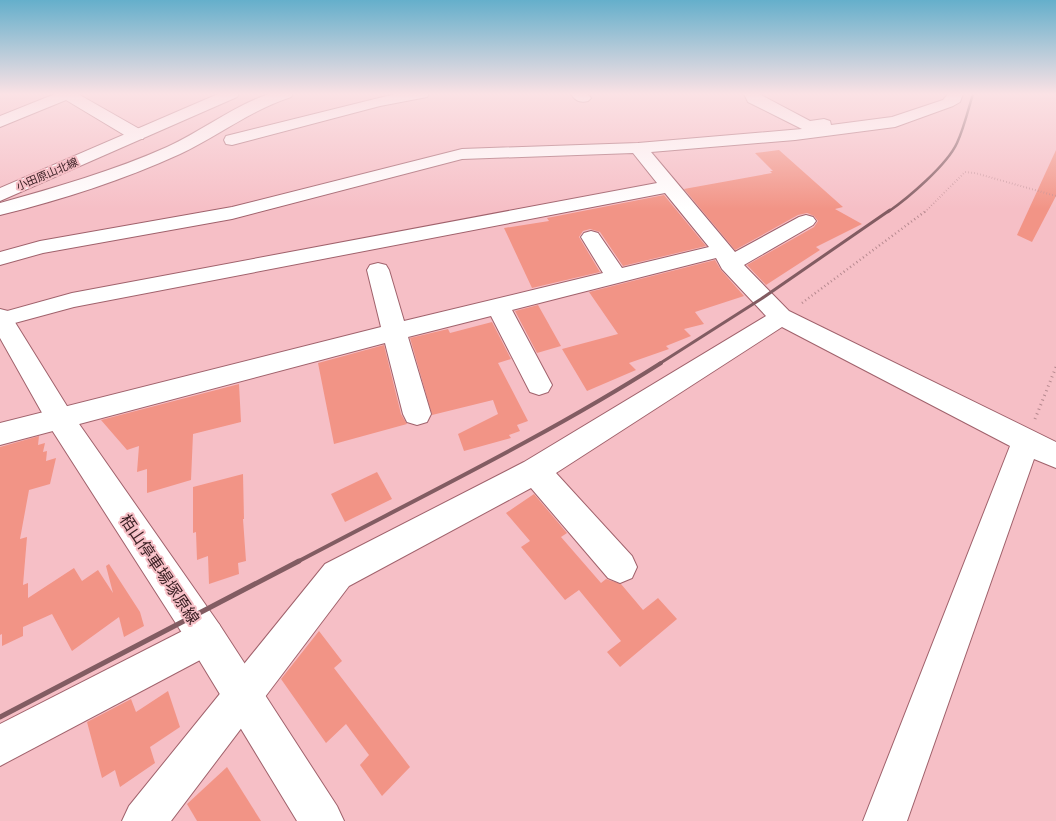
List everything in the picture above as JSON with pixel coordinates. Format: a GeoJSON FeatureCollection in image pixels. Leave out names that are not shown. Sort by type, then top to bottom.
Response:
{"type":"FeatureCollection","features":[{"type":"Feature","properties":{"kind":"street"},"geometry":{"type":"LineString","coordinates":[[131,132],[137,136]]}},
{"type":"Feature","properties":{"kind":"street","name":"小田原山北線"},"geometry":{"type":"LineString","coordinates":[[0,195],[145,132]]}},
{"type":"Feature","properties":{"kind":"street"},"geometry":{"type":"LineString","coordinates":[[0,209],[113,176],[182,146],[206,132]]}},
{"type":"Feature","properties":{"kind":"street"},"geometry":{"type":"LineString","coordinates":[[232,140],[262,132]]}},
{"type":"Feature","properties":{"kind":"street"},"geometry":{"type":"LineString","coordinates":[[0,259],[40,247],[232,213],[462,154],[638,148],[811,132]]}},
{"type":"Feature","properties":{"kind":"street"},"geometry":{"type":"LineString","coordinates":[[638,148],[671,186],[727,257],[781,318],[1041,448],[885,821]]}},
{"type":"Feature","properties":{"kind":"street"},"geometry":{"type":"LineString","coordinates":[[1,319],[72,300],[671,186]]}},
{"type":"Feature","properties":{"kind":"street"},"geometry":{"type":"LineString","coordinates":[[0,434],[616,276],[727,257],[806,221]]}},
{"type":"Feature","properties":{"kind":"street"},"geometry":{"type":"LineString","coordinates":[[591,237],[616,276]]}},
{"type":"Feature","properties":{"kind":"street"},"geometry":{"type":"LineString","coordinates":[[378,270],[417,414]]}},
{"type":"Feature","properties":{"kind":"street"},"geometry":{"type":"LineString","coordinates":[[498,306],[538,385]]}},
{"type":"Feature","properties":{"kind":"street"},"geometry":{"type":"LineString","coordinates":[[144,821],[337,575],[535,471],[781,318]]}},
{"type":"Feature","properties":{"kind":"street","name":"栢山停車場塚原線"},"geometry":{"type":"LineString","coordinates":[[1,319],[60,419],[206,637],[241,696],[322,821]]}},
{"type":"Feature","properties":{"kind":"street"},"geometry":{"type":"LineString","coordinates":[[535,471],[620,567]]}},
{"type":"Feature","properties":{"kind":"street"},"geometry":{"type":"LineString","coordinates":[[0,746],[206,637]]}},
{"type":"Feature","properties":{"kind":"path"},"geometry":{"type":"LineString","coordinates":[[781,318],[882,246],[925,212],[965,172],[975,173],[1056,196]]}},
{"type":"Feature","properties":{"kind":"path"},"geometry":{"type":"LineString","coordinates":[[1041,448],[1056,367]]}},
{"type":"Feature","properties":{"kind":"building"},"geometry":{"type":"Polygon","coordinates":[[[779,150],[843,207],[835,209],[862,224],[816,247],[820,250],[766,285],[747,265],[814,227],[818,221],[814,216],[807,213],[798,215],[735,250],[684,189],[772,173],[770,171],[773,171],[755,153],[779,150]]]}},
{"type":"Feature","properties":{"kind":"building"},"geometry":{"type":"Polygon","coordinates":[[[1056,150],[1056,196],[1032,242],[1017,235],[1056,150]]]}},
{"type":"Feature","properties":{"kind":"building"},"geometry":{"type":"Polygon","coordinates":[[[664,195],[706,246],[623,266],[600,232],[590,229],[583,231],[579,237],[600,272],[532,288],[504,228],[549,221],[547,218],[664,195]]]}},
{"type":"Feature","properties":{"kind":"building"},"geometry":{"type":"Polygon","coordinates":[[[715,260],[721,270],[744,296],[695,312],[704,324],[684,329],[691,336],[666,346],[669,349],[629,363],[636,370],[587,391],[562,349],[618,334],[589,292],[715,260]]]}},
{"type":"Feature","properties":{"kind":"building"},"geometry":{"type":"Polygon","coordinates":[[[538,305],[561,346],[537,353],[515,311],[538,305]]]}},
{"type":"Feature","properties":{"kind":"building"},"geometry":{"type":"Polygon","coordinates":[[[492,322],[511,359],[498,363],[528,421],[517,425],[520,431],[509,435],[511,438],[464,451],[458,434],[498,414],[493,400],[432,415],[410,338],[448,329],[450,333],[492,322]]]}},
{"type":"Feature","properties":{"kind":"building"},"geometry":{"type":"Polygon","coordinates":[[[384,345],[401,414],[407,424],[334,444],[318,363],[384,345]]]}},
{"type":"Feature","properties":{"kind":"building"},"geometry":{"type":"Polygon","coordinates":[[[239,384],[241,422],[193,434],[191,480],[147,493],[147,469],[137,472],[139,446],[127,450],[101,420],[239,384]]]}},
{"type":"Feature","properties":{"kind":"building"},"geometry":{"type":"Polygon","coordinates":[[[39,436],[38,445],[45,443],[43,452],[47,451],[46,461],[56,458],[50,484],[29,490],[20,539],[27,537],[23,585],[28,583],[28,598],[74,568],[82,581],[98,570],[113,593],[106,566],[109,564],[140,612],[144,626],[124,637],[119,617],[72,651],[52,614],[23,627],[23,636],[2,646],[2,634],[0,635],[0,447],[39,436]]]}},
{"type":"Feature","properties":{"kind":"building"},"geometry":{"type":"Polygon","coordinates":[[[377,472],[392,499],[345,522],[331,494],[377,472]]]}},
{"type":"Feature","properties":{"kind":"building"},"geometry":{"type":"Polygon","coordinates":[[[243,474],[243,519],[246,561],[238,563],[239,574],[209,584],[208,556],[197,560],[196,532],[193,533],[193,487],[243,474]]]}},
{"type":"Feature","properties":{"kind":"building"},"geometry":{"type":"Polygon","coordinates":[[[534,494],[567,533],[561,537],[601,583],[606,579],[621,584],[643,610],[658,598],[677,619],[620,667],[607,652],[621,641],[579,590],[565,600],[521,547],[530,541],[506,513],[534,494]]]}},
{"type":"Feature","properties":{"kind":"building"},"geometry":{"type":"Polygon","coordinates":[[[319,631],[342,661],[334,668],[410,767],[382,796],[360,765],[369,755],[346,724],[326,743],[281,679],[319,631]]]}},
{"type":"Feature","properties":{"kind":"building"},"geometry":{"type":"Polygon","coordinates":[[[168,691],[180,727],[150,747],[155,763],[120,787],[115,770],[102,778],[87,722],[131,699],[136,712],[168,691]]]}},
{"type":"Feature","properties":{"kind":"building"},"geometry":{"type":"Polygon","coordinates":[[[227,767],[261,821],[197,821],[187,804],[227,767]]]}},
{"type":"Feature","properties":{"kind":"railway"},"geometry":{"type":"LineString","coordinates":[[888,212],[936,171],[952,152],[961,132]]}},
{"type":"Feature","properties":{"kind":"railway"},"geometry":{"type":"LineString","coordinates":[[659,364],[761,299],[890,210]]}},
{"type":"Feature","properties":{"kind":"railway"},"geometry":{"type":"LineString","coordinates":[[297,562],[573,416],[661,363]]}},
{"type":"Feature","properties":{"kind":"railway"},"geometry":{"type":"LineString","coordinates":[[0,717],[299,561]]}}]}
